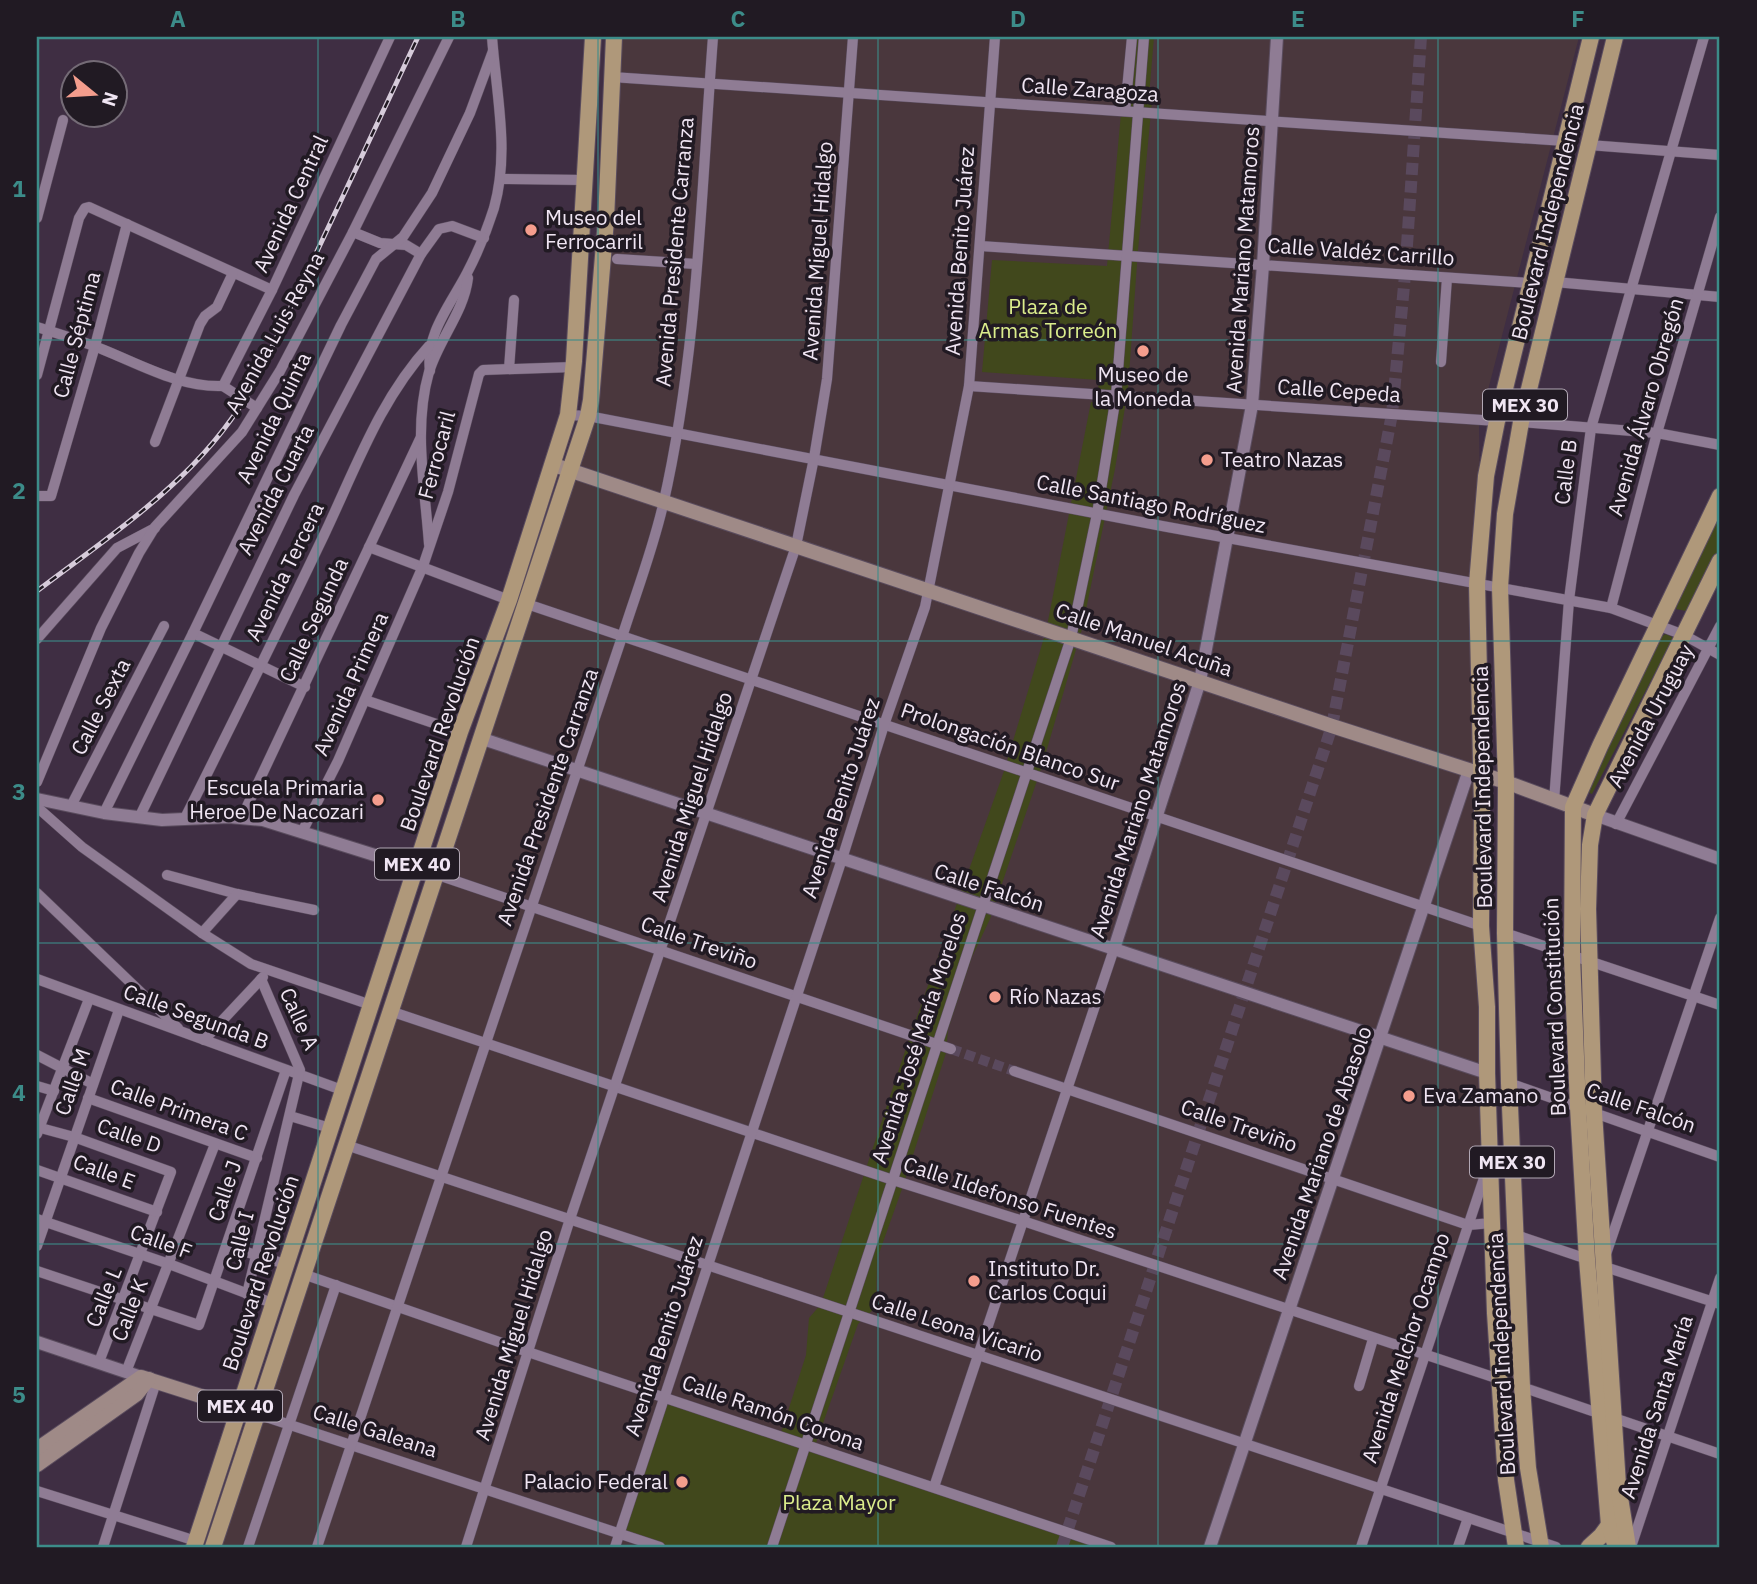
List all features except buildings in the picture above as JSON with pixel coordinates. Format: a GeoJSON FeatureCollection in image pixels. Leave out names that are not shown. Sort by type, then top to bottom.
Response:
{"type":"FeatureCollection","features":[{"type":"Feature","properties":{"kind":"main road","name":"Boulevard Revolución"},"geometry":{"type":"LineString","coordinates":[[195,1544],[460,732],[509,600],[568,415],[593,37]]}},
{"type":"Feature","properties":{"kind":"main road","name":"MEX 40"},"geometry":{"type":"LineString","coordinates":[[213,1547],[587,416],[591,400],[606,220],[614,37]]}},
{"type":"Feature","properties":{"kind":"main road","name":"Boulevard Independencia"},"geometry":{"type":"LineString","coordinates":[[1513,1543],[1499,1379],[1487,1073],[1487,1007],[1480,926],[1475,772],[1476,584],[1486,476],[1497,421],[1591,37]]}},
{"type":"Feature","properties":{"kind":"main road","name":"Boulevard Independencia"},"geometry":{"type":"LineString","coordinates":[[1546,1545],[1528,1468],[1522,1387],[1508,1083],[1506,782],[1500,587],[1505,513],[1521,422],[1615,37]]}},
{"type":"Feature","properties":{"kind":"main road"},"geometry":{"type":"LineString","coordinates":[[1579,85],[1583,97],[1575,138],[1579,145],[1589,145]]}},
{"type":"Feature","properties":{"kind":"main road"},"geometry":{"type":"LineString","coordinates":[[1530,283],[1538,289],[1541,298],[1530,342],[1538,354]]}},
{"type":"Feature","properties":{"kind":"main road","name":"Calle Manuel Acuña"},"geometry":{"type":"LineString","coordinates":[[554,465],[1506,782],[1595,815]]}},
{"type":"Feature","properties":{"kind":"main road","name":"Boulevard Constitución"},"geometry":{"type":"LineString","coordinates":[[1616,1547],[1609,1525],[1602,1266],[1572,956],[1573,807],[1720,496]]}},
{"type":"Feature","properties":{"kind":"main road","name":"Boulevard Constitución"},"geometry":{"type":"LineString","coordinates":[[1630,1547],[1606,1415],[1587,1259],[1590,845],[1595,815],[1720,561]]}},
{"type":"Feature","properties":{"kind":"main road"},"geometry":{"type":"LineString","coordinates":[[1480,926],[1494,945],[1496,983],[1507,1021]]}},
{"type":"Feature","properties":{"kind":"main road"},"geometry":{"type":"LineString","coordinates":[[37,1449],[149,1379]]}},
{"type":"Feature","properties":{"kind":"main road"},"geometry":{"type":"LineString","coordinates":[[37,1465],[137,1394],[149,1379]]}},
{"type":"Feature","properties":{"kind":"main road","name":"Calle Galeana"},"geometry":{"type":"LineString","coordinates":[[149,1379],[257,1414]]}},
{"type":"Feature","properties":{"kind":"main road"},"geometry":{"type":"LineString","coordinates":[[1589,1547],[1609,1525]]}},
{"type":"Feature","properties":{"kind":"street","name":"Avenida Central"},"geometry":{"type":"LineString","coordinates":[[223,386],[272,290],[390,37]]}},
{"type":"Feature","properties":{"kind":"street","name":"Avenida Luis Reyna"},"geometry":{"type":"LineString","coordinates":[[37,782],[101,628],[155,527],[242,432],[280,371],[353,232],[449,37]]}},
{"type":"Feature","properties":{"kind":"street"},"geometry":{"type":"LineString","coordinates":[[429,549],[420,439],[430,371],[429,346],[484,238],[500,179],[500,114],[492,37]]}},
{"type":"Feature","properties":{"kind":"street","name":"Avenida Presidente Carranza"},"geometry":{"type":"LineString","coordinates":[[317,1547],[622,637],[664,502],[676,434],[696,264],[713,37]]}},
{"type":"Feature","properties":{"kind":"street","name":"Avenida Miguel Hidalgo"},"geometry":{"type":"LineString","coordinates":[[466,1547],[570,1219],[796,546],[827,379],[853,37]]}},
{"type":"Feature","properties":{"kind":"street","name":"Avenida Benito Juárez"},"geometry":{"type":"LineString","coordinates":[[615,1547],[925,607],[969,386],[995,37]]}},
{"type":"Feature","properties":{"kind":"street"},"geometry":{"type":"LineString","coordinates":[[1125,111],[1132,37]]}},
{"type":"Feature","properties":{"kind":"street","name":"Avenida José María Morelos"},"geometry":{"type":"LineString","coordinates":[[772,1547],[1071,638],[1097,514],[1116,396],[1143,37]]}},
{"type":"Feature","properties":{"kind":"street","name":"Avenida Mariano Matamoros"},"geometry":{"type":"LineString","coordinates":[[934,1488],[1114,949],[1200,681],[1252,405],[1264,265],[1277,37]]}},
{"type":"Feature","properties":{"kind":"street","name":"Calle B"},"geometry":{"type":"LineString","coordinates":[[1554,801],[1569,600],[1591,428],[1704,37]]}},
{"type":"Feature","properties":{"kind":"street","name":"Avenida Quinta"},"geometry":{"type":"LineString","coordinates":[[104,813],[194,633],[341,325],[376,259],[396,243],[419,215],[444,170],[470,113],[493,51]]}},
{"type":"Feature","properties":{"kind":"street","name":"Calle Zaragoza"},"geometry":{"type":"LineString","coordinates":[[612,77],[1565,141]]}},
{"type":"Feature","properties":{"kind":"street"},"geometry":{"type":"LineString","coordinates":[[37,218],[60,130]]}},
{"type":"Feature","properties":{"kind":"street"},"geometry":{"type":"LineString","coordinates":[[1589,145],[1720,155]]}},
{"type":"Feature","properties":{"kind":"street"},"geometry":{"type":"LineString","coordinates":[[37,166],[50,170]]}},
{"type":"Feature","properties":{"kind":"street"},"geometry":{"type":"LineString","coordinates":[[500,179],[584,180]]}},
{"type":"Feature","properties":{"kind":"street"},"geometry":{"type":"LineString","coordinates":[[37,375],[79,218],[85,208],[89,207],[272,290]]}},
{"type":"Feature","properties":{"kind":"street","name":"Avenida Álvaro Obregón"},"geometry":{"type":"LineString","coordinates":[[1611,608],[1657,433],[1720,217]]}},
{"type":"Feature","properties":{"kind":"street","name":"Calle Séptima"},"geometry":{"type":"LineString","coordinates":[[37,496],[51,496],[127,224]]}},
{"type":"Feature","properties":{"kind":"street","name":"Avenida Cuarta"},"geometry":{"type":"LineString","coordinates":[[139,818],[294,495],[421,254],[439,229],[452,226],[484,238]]}},
{"type":"Feature","properties":{"kind":"street"},"geometry":{"type":"LineString","coordinates":[[353,232],[380,243],[396,243],[421,254]]}},
{"type":"Feature","properties":{"kind":"street","name":"Calle Valdéz Carrillo"},"geometry":{"type":"LineString","coordinates":[[980,246],[1530,283]]}},
{"type":"Feature","properties":{"kind":"street"},"geometry":{"type":"LineString","coordinates":[[617,259],[696,264]]}},
{"type":"Feature","properties":{"kind":"street"},"geometry":{"type":"LineString","coordinates":[[430,371],[466,295],[469,270]]}},
{"type":"Feature","properties":{"kind":"street"},"geometry":{"type":"LineString","coordinates":[[155,443],[200,324],[205,316],[217,307],[233,273]]}},
{"type":"Feature","properties":{"kind":"street"},"geometry":{"type":"LineString","coordinates":[[1441,362],[1447,278]]}},
{"type":"Feature","properties":{"kind":"street"},"geometry":{"type":"LineString","coordinates":[[1555,282],[1720,296]]}},
{"type":"Feature","properties":{"kind":"street"},"geometry":{"type":"LineString","coordinates":[[514,300],[509,369],[573,367]]}},
{"type":"Feature","properties":{"kind":"street"},"geometry":{"type":"LineString","coordinates":[[37,327],[95,346],[180,380],[223,386],[257,408]]}},
{"type":"Feature","properties":{"kind":"street","name":"Avenida Tercera"},"geometry":{"type":"LineString","coordinates":[[184,820],[377,422],[405,375],[429,346]]}},
{"type":"Feature","properties":{"kind":"street","name":"Ferrocaril"},"geometry":{"type":"LineString","coordinates":[[429,549],[443,509],[481,371],[509,369]]}},
{"type":"Feature","properties":{"kind":"street","name":"Calle Cepeda"},"geometry":{"type":"LineString","coordinates":[[969,386],[1497,421]]}},
{"type":"Feature","properties":{"kind":"street","name":"Calle Santiago Rodríguez"},"geometry":{"type":"LineString","coordinates":[[568,415],[587,416],[814,458],[1097,514],[1611,608],[1659,624],[1720,655]]}},
{"type":"Feature","properties":{"kind":"street"},"geometry":{"type":"LineString","coordinates":[[1521,422],[1657,433],[1720,445]]}},
{"type":"Feature","properties":{"kind":"street","name":"Calle Segunda"},"geometry":{"type":"LineString","coordinates":[[242,817],[420,439]]}},
{"type":"Feature","properties":{"kind":"street"},"geometry":{"type":"LineString","coordinates":[[426,502],[443,509]]}},
{"type":"Feature","properties":{"kind":"street"},"geometry":{"type":"LineString","coordinates":[[37,639],[117,548],[155,527]]}},
{"type":"Feature","properties":{"kind":"street"},"geometry":{"type":"LineString","coordinates":[[369,548],[509,600]]}},
{"type":"Feature","properties":{"kind":"street","name":"Avenida Primera"},"geometry":{"type":"LineString","coordinates":[[302,832],[365,701],[429,549]]}},
{"type":"Feature","properties":{"kind":"street","name":"Prolongación Blanco Sur"},"geometry":{"type":"LineString","coordinates":[[527,604],[1480,926]]}},
{"type":"Feature","properties":{"kind":"street","name":"Calle Sexta"},"geometry":{"type":"LineString","coordinates":[[71,806],[164,626]]}},
{"type":"Feature","properties":{"kind":"street","name":"Avenida Uruguay"},"geometry":{"type":"LineString","coordinates":[[1616,824],[1720,626]]}},
{"type":"Feature","properties":{"kind":"street"},"geometry":{"type":"LineString","coordinates":[[194,633],[305,687]]}},
{"type":"Feature","properties":{"kind":"street"},"geometry":{"type":"LineString","coordinates":[[365,701],[460,732]]}},
{"type":"Feature","properties":{"kind":"street","name":"Calle Falcón"},"geometry":{"type":"LineString","coordinates":[[480,738],[1487,1073]]}},
{"type":"Feature","properties":{"kind":"street","name":"Avenida Mariano de Abasolo"},"geometry":{"type":"LineString","coordinates":[[1210,1547],[1424,907],[1475,772]]}},
{"type":"Feature","properties":{"kind":"street"},"geometry":{"type":"LineString","coordinates":[[37,800],[139,818],[184,820],[242,817],[271,822],[435,874]]}},
{"type":"Feature","properties":{"kind":"street"},"geometry":{"type":"LineString","coordinates":[[37,807],[82,847],[265,975],[371,1004]]}},
{"type":"Feature","properties":{"kind":"street","name":"Calle Manuel Acuña"},"geometry":{"type":"LineString","coordinates":[[1595,815],[1720,859]]}},
{"type":"Feature","properties":{"kind":"street","name":"Calle Treviño"},"geometry":{"type":"LineString","coordinates":[[435,874],[951,1049]]}},
{"type":"Feature","properties":{"kind":"street"},"geometry":{"type":"LineString","coordinates":[[167,875],[237,894],[314,910]]}},
{"type":"Feature","properties":{"kind":"street"},"geometry":{"type":"LineString","coordinates":[[37,892],[183,1033]]}},
{"type":"Feature","properties":{"kind":"street"},"geometry":{"type":"LineString","coordinates":[[202,933],[237,894]]}},
{"type":"Feature","properties":{"kind":"street"},"geometry":{"type":"LineString","coordinates":[[1716,1302],[1602,1266],[1720,918]]}},
{"type":"Feature","properties":{"kind":"street"},"geometry":{"type":"LineString","coordinates":[[1505,933],[1720,1005]]}},
{"type":"Feature","properties":{"kind":"street"},"geometry":{"type":"LineString","coordinates":[[204,1041],[265,975]]}},
{"type":"Feature","properties":{"kind":"street","name":"Calle A"},"geometry":{"type":"LineString","coordinates":[[265,975],[295,1054],[299,1074]]}},
{"type":"Feature","properties":{"kind":"street","name":"Calle Segunda B"},"geometry":{"type":"LineString","coordinates":[[37,979],[342,1090]]}},
{"type":"Feature","properties":{"kind":"street"},"geometry":{"type":"LineString","coordinates":[[38,1130],[89,999]]}},
{"type":"Feature","properties":{"kind":"street","name":"Calle M"},"geometry":{"type":"LineString","coordinates":[[37,1246],[41,1220],[60,1177],[119,1010]]}},
{"type":"Feature","properties":{"kind":"street","name":"Calle Ildefonso Fuentes"},"geometry":{"type":"LineString","coordinates":[[390,1011],[1499,1379]]}},
{"type":"Feature","properties":{"kind":"street","name":"Calle Primera C"},"geometry":{"type":"LineString","coordinates":[[37,1055],[93,1084]]}},
{"type":"Feature","properties":{"kind":"street","name":"Calle J"},"geometry":{"type":"LineString","coordinates":[[150,1310],[199,1325],[286,1070]]}},
{"type":"Feature","properties":{"kind":"street","name":"Calle Treviño"},"geometry":{"type":"LineString","coordinates":[[1014,1071],[1468,1224],[1492,1223]]}},
{"type":"Feature","properties":{"kind":"street","name":"Calle I"},"geometry":{"type":"LineString","coordinates":[[247,1294],[299,1074]]}},
{"type":"Feature","properties":{"kind":"street","name":"Calle Falcón"},"geometry":{"type":"LineString","coordinates":[[1508,1083],[1720,1157]]}},
{"type":"Feature","properties":{"kind":"street"},"geometry":{"type":"LineString","coordinates":[[37,1086],[54,1091]]}},
{"type":"Feature","properties":{"kind":"street","name":"Calle Primera C"},"geometry":{"type":"LineString","coordinates":[[88,1098],[257,1158]]}},
{"type":"Feature","properties":{"kind":"street"},"geometry":{"type":"LineString","coordinates":[[290,1116],[330,1128]]}},
{"type":"Feature","properties":{"kind":"street","name":"Calle D"},"geometry":{"type":"LineString","coordinates":[[38,1130],[74,1137],[167,1170]]}},
{"type":"Feature","properties":{"kind":"street","name":"Calle K"},"geometry":{"type":"LineString","coordinates":[[126,1372],[215,1144]]}},
{"type":"Feature","properties":{"kind":"street","name":"Calle Leona Vicario"},"geometry":{"type":"LineString","coordinates":[[346,1144],[1468,1518],[1513,1543],[1546,1545]]}},
{"type":"Feature","properties":{"kind":"street","name":"Avenida Melchor Ocampo"},"geometry":{"type":"LineString","coordinates":[[1361,1547],[1490,1161]]}},
{"type":"Feature","properties":{"kind":"street","name":"Calle E"},"geometry":{"type":"LineString","coordinates":[[37,1170],[157,1212]]}},
{"type":"Feature","properties":{"kind":"street","name":"Calle L"},"geometry":{"type":"LineString","coordinates":[[99,1362],[172,1175],[167,1170]]}},
{"type":"Feature","properties":{"kind":"street","name":"Calle F"},"geometry":{"type":"LineString","coordinates":[[41,1220],[272,1303]]}},
{"type":"Feature","properties":{"kind":"street"},"geometry":{"type":"LineString","coordinates":[[1516,1235],[1587,1259]]}},
{"type":"Feature","properties":{"kind":"street"},"geometry":{"type":"LineString","coordinates":[[227,1246],[285,1264]]}},
{"type":"Feature","properties":{"kind":"street"},"geometry":{"type":"LineString","coordinates":[[37,1271],[150,1310]]}},
{"type":"Feature","properties":{"kind":"street","name":"Calle Ramón Corona"},"geometry":{"type":"LineString","coordinates":[[303,1274],[1111,1547]]}},
{"type":"Feature","properties":{"kind":"street","name":"Avenida Santa María"},"geometry":{"type":"LineString","coordinates":[[1630,1547],[1716,1302],[1720,1278]]}},
{"type":"Feature","properties":{"kind":"street"},"geometry":{"type":"LineString","coordinates":[[248,1547],[336,1285]]}},
{"type":"Feature","properties":{"kind":"street"},"geometry":{"type":"LineString","coordinates":[[1359,1386],[1373,1339]]}},
{"type":"Feature","properties":{"kind":"street","name":"Calle Galeana"},"geometry":{"type":"LineString","coordinates":[[37,1342],[149,1379]]}},
{"type":"Feature","properties":{"kind":"street"},"geometry":{"type":"LineString","coordinates":[[103,1547],[149,1379]]}},
{"type":"Feature","properties":{"kind":"street"},"geometry":{"type":"LineString","coordinates":[[1522,1387],[1720,1454]]}},
{"type":"Feature","properties":{"kind":"street","name":"Calle Galeana"},"geometry":{"type":"LineString","coordinates":[[257,1414],[660,1547]]}},
{"type":"Feature","properties":{"kind":"street"},"geometry":{"type":"LineString","coordinates":[[37,1491],[195,1544]]}},
{"type":"Feature","properties":{"kind":"street"},"geometry":{"type":"LineString","coordinates":[[1458,1547],[1468,1518]]}},
{"type":"Feature","properties":{"kind":"shaded area"},"geometry":{"type":"Polygon","coordinates":[[[614,37],[1579,37],[1479,425],[1489,1154],[1358,1547],[206,1547],[581,430],[614,37]]]}},
{"type":"Feature","properties":{"kind":"green space"},"geometry":{"type":"Polygon","coordinates":[[[1128,37],[1154,37],[1149,96],[1152,101],[1128,389],[1115,469],[1082,629],[1042,766],[990,919],[972,957],[948,1030],[946,1053],[877,1259],[876,1307],[858,1324],[815,1446],[1110,1547],[664,1547],[622,1532],[666,1399],[780,1436],[806,1355],[809,1318],[821,1304],[910,1036],[1004,771],[1046,631],[1091,402],[1097,403],[1099,380],[982,372],[992,260],[1107,266],[1128,37]]]}},
{"type":"Feature","properties":{"kind":"green space"},"geometry":{"type":"Polygon","coordinates":[[[1720,509],[1720,547],[1689,608],[1686,611],[1676,609],[1683,583],[1720,509]]]}},
{"type":"Feature","properties":{"kind":"green space"},"geometry":{"type":"Polygon","coordinates":[[[1666,634],[1672,637],[1672,640],[1592,794],[1587,792],[1598,760],[1662,636],[1666,634]]]}},
{"type":"Feature","properties":{"kind":"tunnel"},"geometry":{"type":"LineString","coordinates":[[1062,1547],[1332,726],[1392,414],[1405,275],[1421,37]]}},
{"type":"Feature","properties":{"kind":"tunnel"},"geometry":{"type":"LineString","coordinates":[[951,1049],[1014,1071]]}},
{"type":"Feature","properties":{"kind":"railway"},"geometry":{"type":"LineString","coordinates":[[37,591],[164,493],[192,466],[242,404],[262,368],[418,37]]}},
{"type":"Feature","properties":{"kind":"place","name":"Museo del Ferrocarril"},"geometry":{"type":"Point","coordinates":[531,230]}},
{"type":"Feature","properties":{"kind":"place","name":"Museo de la Moneda"},"geometry":{"type":"Point","coordinates":[1143,351]}},
{"type":"Feature","properties":{"kind":"place","name":"Teatro Nazas"},"geometry":{"type":"Point","coordinates":[1207,460]}},
{"type":"Feature","properties":{"kind":"place","name":"Escuela Primaria Heroe De Nacozari"},"geometry":{"type":"Point","coordinates":[378,800]}},
{"type":"Feature","properties":{"kind":"place","name":"Río Nazas"},"geometry":{"type":"Point","coordinates":[995,997]}},
{"type":"Feature","properties":{"kind":"place","name":"Eva Zamano"},"geometry":{"type":"Point","coordinates":[1409,1096]}},
{"type":"Feature","properties":{"kind":"place","name":"Instituto Dr. Carlos Coqui"},"geometry":{"type":"Point","coordinates":[974,1281]}},
{"type":"Feature","properties":{"kind":"place","name":"Palacio Federal"},"geometry":{"type":"Point","coordinates":[682,1482]}},
{"type":"Feature","properties":{"kind":"park label","name":"Plaza de Armas Torreón"},"geometry":{"type":"Point","coordinates":[1048,319]}},
{"type":"Feature","properties":{"kind":"park label","name":"Plaza Mayor"},"geometry":{"type":"Point","coordinates":[839,1503]}}]}
